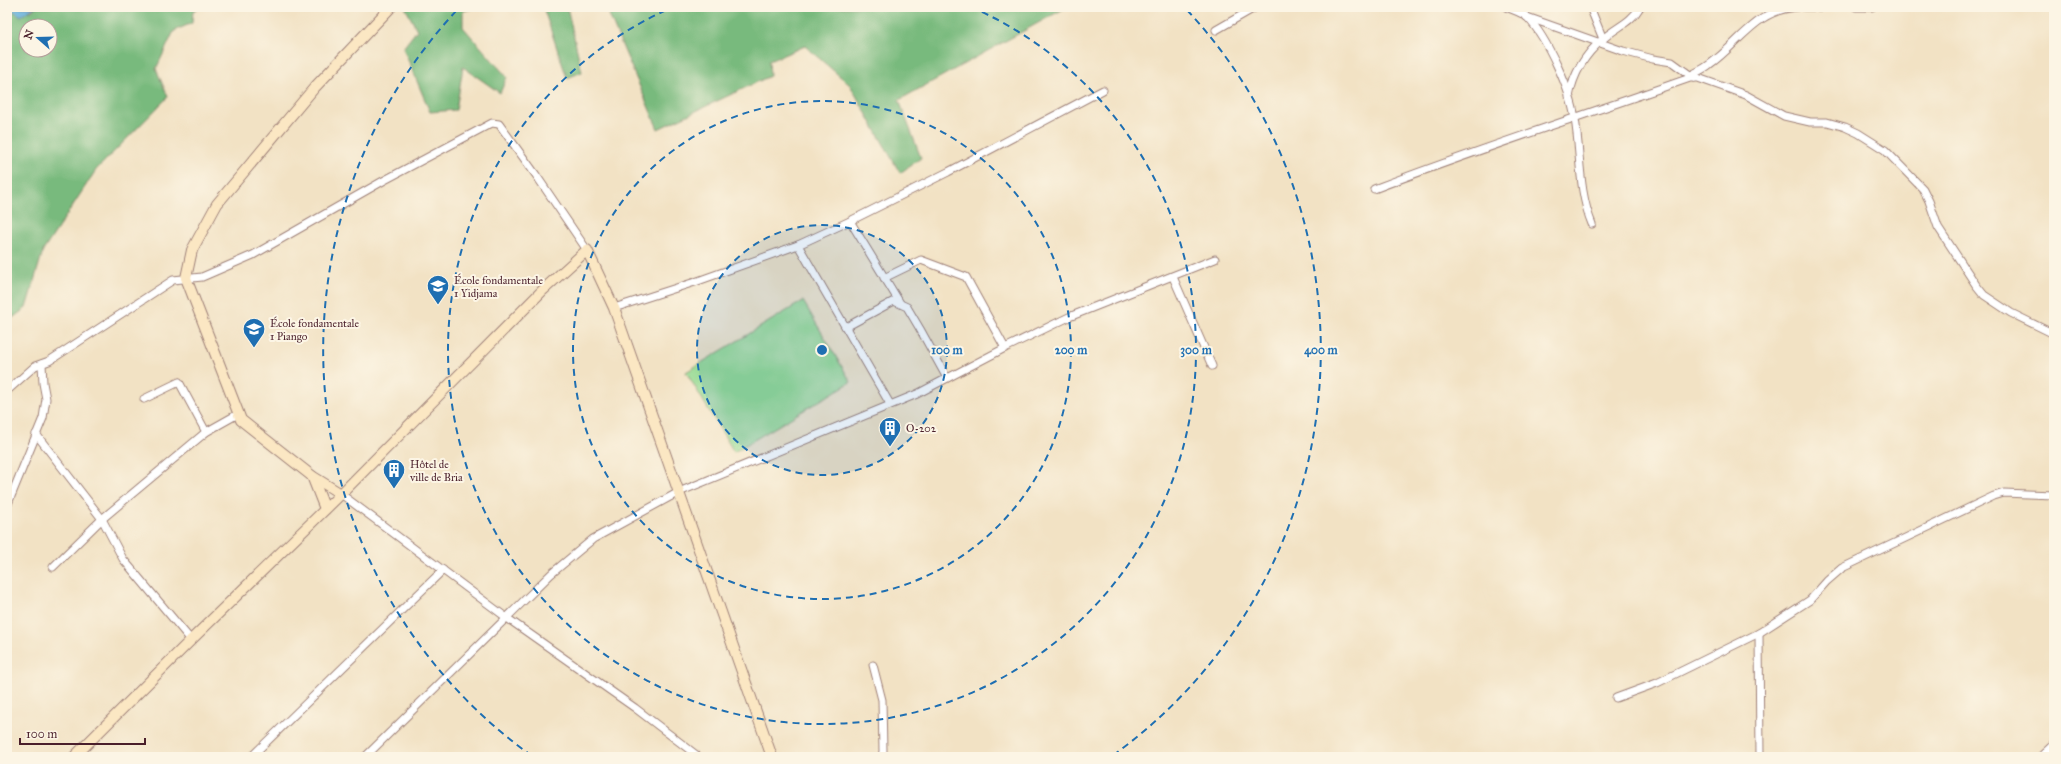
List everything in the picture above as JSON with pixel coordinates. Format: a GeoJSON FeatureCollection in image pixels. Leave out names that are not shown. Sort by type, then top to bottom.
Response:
{"type":"FeatureCollection","features":[{"type":"Feature","properties":{"kind":"main road"},"geometry":{"type":"LineString","coordinates":[[341,494],[312,476],[244,422],[238,414],[186,278],[192,250],[217,204],[315,87],[391,7]]}},
{"type":"Feature","properties":{"kind":"main road"},"geometry":{"type":"LineString","coordinates":[[74,757],[191,640],[341,494],[543,290],[587,250],[614,308],[772,757]]}},
{"type":"Feature","properties":{"kind":"main road"},"geometry":{"type":"LineString","coordinates":[[312,476],[325,509]]}},
{"type":"Feature","properties":{"kind":"street"},"geometry":{"type":"LineString","coordinates":[[1216,30],[1256,7]]}},
{"type":"Feature","properties":{"kind":"street"},"geometry":{"type":"LineString","coordinates":[[1506,7],[1526,17],[1601,40],[1653,60],[1672,62],[1692,76],[1746,95],[1789,117],[1810,122],[1827,122],[1845,127],[1858,133],[1885,150],[1923,189],[1929,201],[1938,228],[1976,286],[1984,295],[2011,313],[2054,334]]}},
{"type":"Feature","properties":{"kind":"street"},"geometry":{"type":"LineString","coordinates":[[1590,7],[1601,40]]}},
{"type":"Feature","properties":{"kind":"street"},"geometry":{"type":"LineString","coordinates":[[1569,98],[1575,75],[1601,40],[1631,20],[1640,7]]}},
{"type":"Feature","properties":{"kind":"street"},"geometry":{"type":"LineString","coordinates":[[1374,189],[1692,76],[1710,64],[1748,28],[1776,12],[1798,7]]}},
{"type":"Feature","properties":{"kind":"street"},"geometry":{"type":"LineString","coordinates":[[1804,7],[1831,7]]}},
{"type":"Feature","properties":{"kind":"street"},"geometry":{"type":"LineString","coordinates":[[1856,7],[1872,7]]}},
{"type":"Feature","properties":{"kind":"street"},"geometry":{"type":"LineString","coordinates":[[1526,17],[1544,39],[1569,98],[1575,118],[1583,194],[1592,224]]}},
{"type":"Feature","properties":{"kind":"street"},"geometry":{"type":"LineString","coordinates":[[614,308],[695,282],[798,244],[850,221],[989,151],[1103,90]]}},
{"type":"Feature","properties":{"kind":"street"},"geometry":{"type":"LineString","coordinates":[[7,391],[35,366],[42,364],[173,280],[202,277],[259,252],[383,181],[496,122],[536,175],[587,250]]}},
{"type":"Feature","properties":{"kind":"street"},"geometry":{"type":"LineString","coordinates":[[850,221],[901,304]]}},
{"type":"Feature","properties":{"kind":"street"},"geometry":{"type":"LineString","coordinates":[[798,244],[890,404]]}},
{"type":"Feature","properties":{"kind":"street"},"geometry":{"type":"LineString","coordinates":[[365,757],[556,570],[593,539],[679,492],[917,394],[1005,348],[1070,317],[1215,259]]}},
{"type":"Feature","properties":{"kind":"street"},"geometry":{"type":"LineString","coordinates":[[884,278],[921,260],[966,277],[1005,348]]}},
{"type":"Feature","properties":{"kind":"street"},"geometry":{"type":"LineString","coordinates":[[1173,277],[1212,366]]}},
{"type":"Feature","properties":{"kind":"street"},"geometry":{"type":"LineString","coordinates":[[846,327],[894,301],[901,304],[907,308],[947,378]]}},
{"type":"Feature","properties":{"kind":"street"},"geometry":{"type":"LineString","coordinates":[[7,506],[43,418],[46,399],[42,364]]}},
{"type":"Feature","properties":{"kind":"street"},"geometry":{"type":"LineString","coordinates":[[144,399],[179,382],[206,432]]}},
{"type":"Feature","properties":{"kind":"street"},"geometry":{"type":"LineString","coordinates":[[53,567],[102,519],[206,432],[238,414]]}},
{"type":"Feature","properties":{"kind":"street"},"geometry":{"type":"LineString","coordinates":[[36,434],[102,519],[124,559],[191,640]]}},
{"type":"Feature","properties":{"kind":"street"},"geometry":{"type":"LineString","coordinates":[[341,494],[507,618],[636,708],[699,757]]}},
{"type":"Feature","properties":{"kind":"street"},"geometry":{"type":"LineString","coordinates":[[1616,698],[1657,683],[1759,633],[1810,600],[1827,581],[1851,563],[1999,494],[2054,495]]}},
{"type":"Feature","properties":{"kind":"street"},"geometry":{"type":"LineString","coordinates":[[251,757],[443,570]]}},
{"type":"Feature","properties":{"kind":"street"},"geometry":{"type":"LineString","coordinates":[[1759,633],[1760,757]]}},
{"type":"Feature","properties":{"kind":"street"},"geometry":{"type":"LineString","coordinates":[[873,665],[882,700],[882,757]]}},
{"type":"Feature","properties":{"kind":"street"},"geometry":{"type":"LineString","coordinates":[[2040,757],[2054,744]]}},
{"type":"Feature","properties":{"kind":"green space"},"geometry":{"type":"Polygon","coordinates":[[[35,7],[199,7],[193,11],[192,23],[174,31],[156,69],[168,97],[96,170],[43,251],[26,308],[7,322],[7,13],[12,10],[32,11],[35,7]]]}},
{"type":"Feature","properties":{"kind":"green space"},"geometry":{"type":"Polygon","coordinates":[[[405,7],[478,7],[463,11],[463,27],[507,77],[500,93],[463,67],[456,110],[430,112],[403,48],[417,30],[405,7]]]}},
{"type":"Feature","properties":{"kind":"green space"},"geometry":{"type":"Polygon","coordinates":[[[543,7],[567,7],[582,72],[567,78],[543,7]]]}},
{"type":"Feature","properties":{"kind":"green space"},"geometry":{"type":"Polygon","coordinates":[[[612,7],[1067,7],[899,100],[921,158],[900,173],[850,85],[805,46],[769,61],[770,76],[658,129],[609,15],[612,7]]]}},
{"type":"Feature","properties":{"kind":"green space"},"geometry":{"type":"Polygon","coordinates":[[[803,301],[851,382],[734,452],[686,372],[803,301]]]}},
{"type":"Feature","properties":{"kind":"water"},"geometry":{"type":"Polygon","coordinates":[[[7,7],[35,7],[21,16],[12,10],[7,13],[7,7]]]}},
{"type":"Feature","properties":{"kind":"place","name":"École fondamentale 1 Yidjama"},"geometry":{"type":"Point","coordinates":[438,306]}},
{"type":"Feature","properties":{"kind":"place","name":"École fondamentale 1 Piango"},"geometry":{"type":"Point","coordinates":[254,348]}},
{"type":"Feature","properties":{"kind":"place","name":"O-202"},"geometry":{"type":"Point","coordinates":[890,448]}},
{"type":"Feature","properties":{"kind":"place","name":"Hôtel de ville de Bria"},"geometry":{"type":"Point","coordinates":[394,490]}}]}
